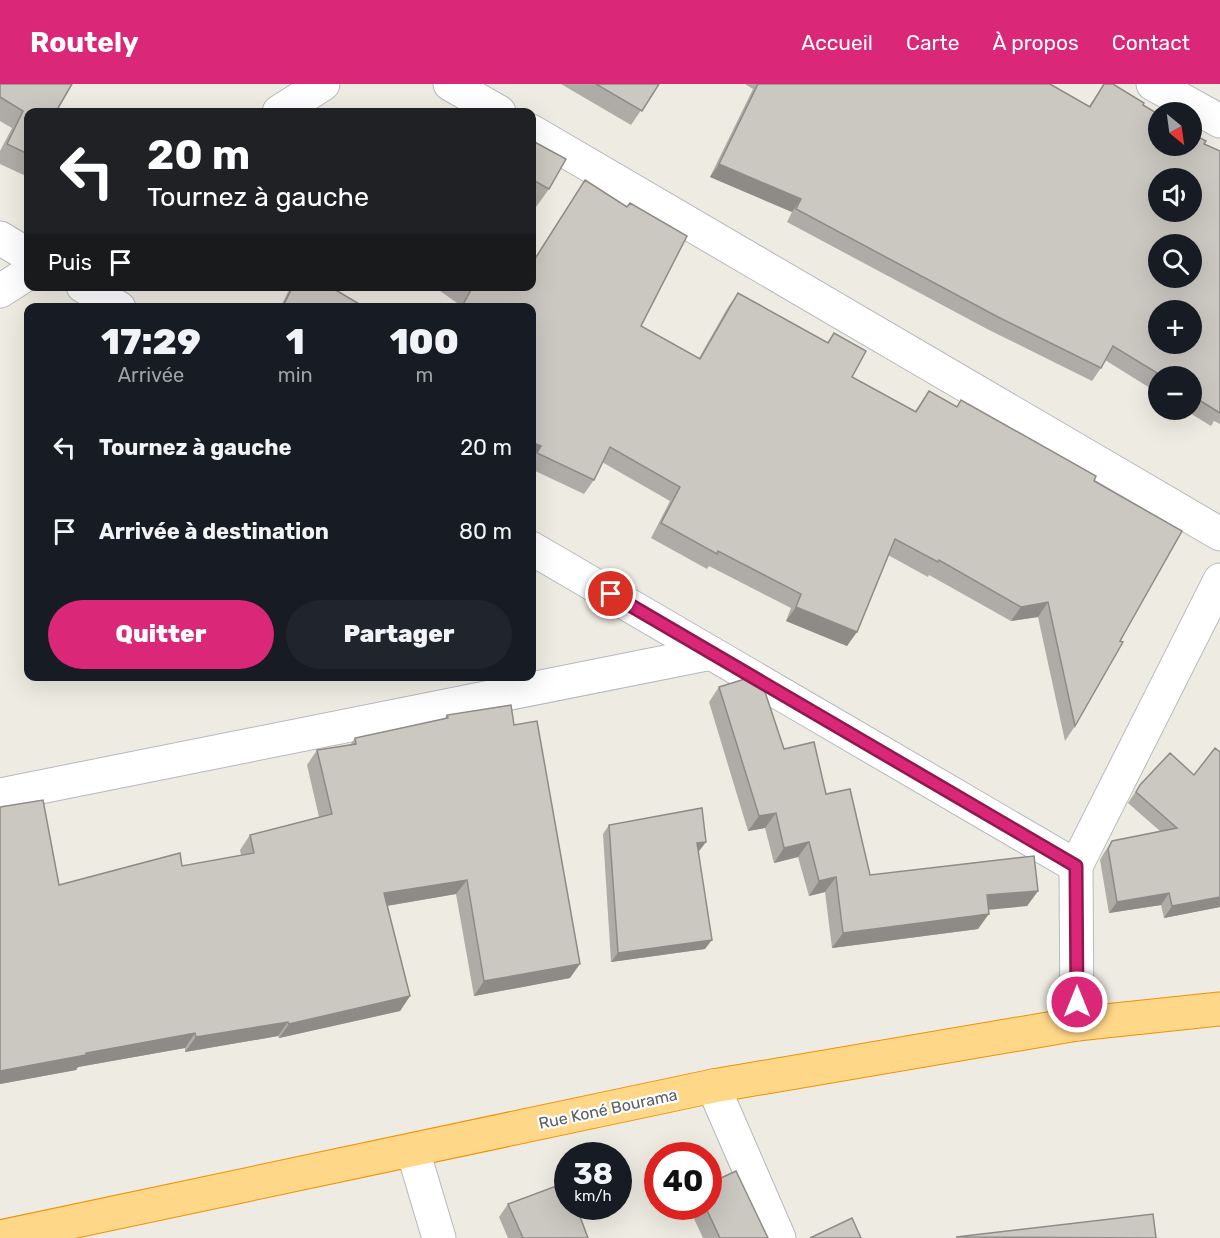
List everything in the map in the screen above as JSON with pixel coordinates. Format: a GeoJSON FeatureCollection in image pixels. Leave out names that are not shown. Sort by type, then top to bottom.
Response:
{"type":"FeatureCollection","features":[{"type":"Feature","properties":{"kind":"highway","name":"Rue Koné Bourama"},"geometry":{"type":"LineString","coordinates":[[0,1238],[713,1086],[1077,1024],[1220,1009]]}},
{"type":"Feature","properties":{"kind":"street"},"geometry":{"type":"LineString","coordinates":[[285,108],[323,84]]}},
{"type":"Feature","properties":{"kind":"street"},"geometry":{"type":"LineString","coordinates":[[450,84],[492,108]]}},
{"type":"Feature","properties":{"kind":"street"},"geometry":{"type":"LineString","coordinates":[[1153,84],[1220,121]]}},
{"type":"Feature","properties":{"kind":"street"},"geometry":{"type":"LineString","coordinates":[[536,134],[1220,534]]}},
{"type":"Feature","properties":{"kind":"street"},"geometry":{"type":"LineString","coordinates":[[0,238],[24,253]]}},
{"type":"Feature","properties":{"kind":"street"},"geometry":{"type":"LineString","coordinates":[[0,291],[24,276]]}},
{"type":"Feature","properties":{"kind":"street"},"geometry":{"type":"LineString","coordinates":[[91,291],[111,303]]}},
{"type":"Feature","properties":{"kind":"street"},"geometry":{"type":"LineString","coordinates":[[536,551],[1076,866]]}},
{"type":"Feature","properties":{"kind":"street"},"geometry":{"type":"LineString","coordinates":[[1077,1024],[1076,866],[1220,580]]}},
{"type":"Feature","properties":{"kind":"street"},"geometry":{"type":"LineString","coordinates":[[0,795],[711,653]]}},
{"type":"Feature","properties":{"kind":"street"},"geometry":{"type":"LineString","coordinates":[[713,1086],[779,1238]]}},
{"type":"Feature","properties":{"kind":"street"},"geometry":{"type":"LineString","coordinates":[[413,1151],[439,1238]]}},
{"type":"Feature","properties":{"kind":"building"},"geometry":{"type":"Polygon","coordinates":[[[0,84],[72,84],[58,108],[24,108],[24,152],[7,144],[23,111],[0,97],[0,84]]]}},
{"type":"Feature","properties":{"kind":"building"},"geometry":{"type":"Polygon","coordinates":[[[596,84],[659,84],[642,111],[596,84]]]}},
{"type":"Feature","properties":{"kind":"building"},"geometry":{"type":"Polygon","coordinates":[[[758,84],[1050,84],[1090,107],[1104,84],[1113,84],[1144,103],[1143,105],[1148,108],[1148,156],[1202,156],[1202,139],[1206,141],[1204,144],[1220,151],[1220,413],[1202,402],[1202,366],[1148,367],[1113,346],[1101,368],[998,317],[796,209],[801,199],[719,164],[758,84]]]}},
{"type":"Feature","properties":{"kind":"building"},"geometry":{"type":"Polygon","coordinates":[[[536,143],[566,159],[549,189],[536,182],[536,143]]]}},
{"type":"Feature","properties":{"kind":"building"},"geometry":{"type":"Polygon","coordinates":[[[585,180],[627,207],[630,203],[687,236],[641,326],[700,359],[738,293],[828,343],[834,333],[866,351],[852,377],[916,412],[929,391],[957,407],[961,400],[1096,476],[1094,481],[1182,531],[1075,726],[1048,602],[1021,607],[939,560],[938,562],[895,539],[857,632],[796,607],[801,594],[718,551],[717,554],[661,523],[680,487],[610,447],[594,480],[537,453],[541,446],[536,444],[536,303],[464,303],[470,291],[536,291],[536,257],[585,180]]]}},
{"type":"Feature","properties":{"kind":"building"},"geometry":{"type":"Polygon","coordinates":[[[290,291],[337,291],[358,303],[284,303],[290,291]]]}},
{"type":"Feature","properties":{"kind":"building"},"geometry":{"type":"Polygon","coordinates":[[[751,677],[762,683],[784,749],[814,742],[826,794],[850,789],[870,875],[1034,856],[1038,891],[987,895],[989,914],[843,933],[836,877],[819,881],[809,842],[784,848],[776,813],[759,816],[719,687],[751,677]]]}},
{"type":"Feature","properties":{"kind":"building"},"geometry":{"type":"Polygon","coordinates":[[[511,705],[514,725],[537,721],[580,964],[484,981],[467,880],[384,893],[410,996],[289,1024],[288,1022],[196,1037],[195,1033],[0,1071],[0,807],[43,800],[59,885],[180,853],[182,866],[254,853],[250,835],[332,814],[317,750],[356,744],[355,738],[448,718],[447,715],[511,705]]]}},
{"type":"Feature","properties":{"kind":"building"},"geometry":{"type":"Polygon","coordinates":[[[1215,748],[1220,752],[1220,897],[1172,906],[1169,893],[1117,902],[1108,849],[1112,841],[1177,828],[1136,792],[1140,785],[1170,753],[1194,775],[1215,748]]]}},
{"type":"Feature","properties":{"kind":"building"},"geometry":{"type":"Polygon","coordinates":[[[702,808],[706,842],[697,843],[712,940],[618,953],[609,825],[702,808]]]}},
{"type":"Feature","properties":{"kind":"building"},"geometry":{"type":"Polygon","coordinates":[[[736,1171],[768,1238],[720,1238],[712,1220],[722,1220],[722,1178],[736,1171]]]}},
{"type":"Feature","properties":{"kind":"building"},"geometry":{"type":"Polygon","coordinates":[[[554,1187],[554,1220],[581,1220],[588,1238],[523,1238],[508,1204],[554,1187]]]}},
{"type":"Feature","properties":{"kind":"building"},"geometry":{"type":"Polygon","coordinates":[[[1153,1214],[1156,1238],[956,1237],[1153,1214]]]}},
{"type":"Feature","properties":{"kind":"building"},"geometry":{"type":"Polygon","coordinates":[[[852,1218],[861,1238],[810,1238],[852,1218]]]}},
{"type":"Feature","properties":{"kind":"route"},"geometry":{"type":"LineString","coordinates":[[611,594],[1076,866],[1077,1002]]}}]}
